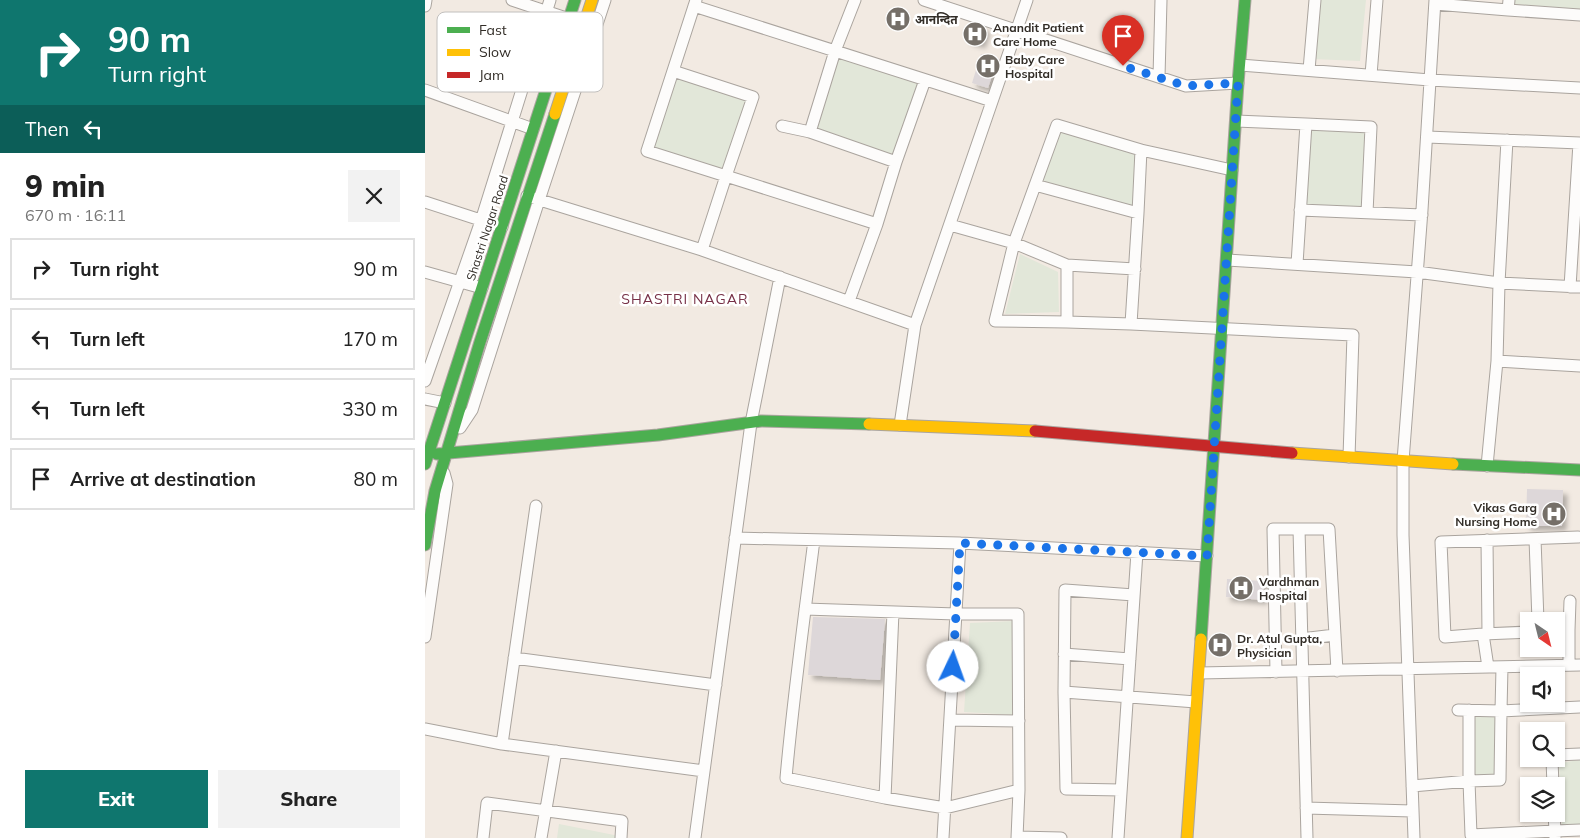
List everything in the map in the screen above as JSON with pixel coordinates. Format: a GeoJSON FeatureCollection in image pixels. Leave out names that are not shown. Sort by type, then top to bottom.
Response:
{"type":"FeatureCollection","features":[{"type":"Feature","properties":{"kind":"main road","name":"Shastri Nagar Road"},"geometry":{"type":"LineString","coordinates":[[571,12],[575,0]]}},
{"type":"Feature","properties":{"kind":"main road"},"geometry":{"type":"LineString","coordinates":[[588,12],[592,0]]}},
{"type":"Feature","properties":{"kind":"main road"},"geometry":{"type":"LineString","coordinates":[[1187,838],[1223,328],[1235,120],[1245,0]]}},
{"type":"Feature","properties":{"kind":"main road","name":"Shastri Nagar Road"},"geometry":{"type":"LineString","coordinates":[[426,458],[545,92]]}},
{"type":"Feature","properties":{"kind":"main road"},"geometry":{"type":"LineString","coordinates":[[425,545],[435,490],[561,92]]}},
{"type":"Feature","properties":{"kind":"main road"},"geometry":{"type":"LineString","coordinates":[[426,458],[448,448],[493,448],[658,435],[761,421],[1061,432],[1215,447],[1403,461],[1580,470]]}},
{"type":"Feature","properties":{"kind":"street"},"geometry":{"type":"LineString","coordinates":[[425,6],[427,0]]}},
{"type":"Feature","properties":{"kind":"street"},"geometry":{"type":"LineString","coordinates":[[512,0],[546,12],[550,0]]}},
{"type":"Feature","properties":{"kind":"street"},"geometry":{"type":"LineString","coordinates":[[601,12],[605,0]]}},
{"type":"Feature","properties":{"kind":"street"},"geometry":{"type":"LineString","coordinates":[[810,132],[835,51],[855,0]]}},
{"type":"Feature","properties":{"kind":"street"},"geometry":{"type":"LineString","coordinates":[[924,0],[947,4],[1017,31],[1186,86],[1238,83]]}},
{"type":"Feature","properties":{"kind":"street"},"geometry":{"type":"LineString","coordinates":[[900,425],[915,325],[1027,0]]}},
{"type":"Feature","properties":{"kind":"street"},"geometry":{"type":"LineString","coordinates":[[1159,77],[1161,0]]}},
{"type":"Feature","properties":{"kind":"street"},"geometry":{"type":"LineString","coordinates":[[1309,70],[1315,0]]}},
{"type":"Feature","properties":{"kind":"street"},"geometry":{"type":"LineString","coordinates":[[1371,75],[1377,0]]}},
{"type":"Feature","properties":{"kind":"street"},"geometry":{"type":"LineString","coordinates":[[1414,838],[1403,535],[1403,461],[1422,215],[1435,2],[1508,5],[1580,15]]}},
{"type":"Feature","properties":{"kind":"street"},"geometry":{"type":"LineString","coordinates":[[877,224],[647,151],[695,3],[835,51],[992,101]]}},
{"type":"Feature","properties":{"kind":"street"},"geometry":{"type":"LineString","coordinates":[[1239,65],[1430,80],[1580,88]]}},
{"type":"Feature","properties":{"kind":"street"},"geometry":{"type":"LineString","coordinates":[[673,71],[753,97],[702,250]]}},
{"type":"Feature","properties":{"kind":"street"},"geometry":{"type":"LineString","coordinates":[[849,302],[925,80]]}},
{"type":"Feature","properties":{"kind":"street"},"geometry":{"type":"LineString","coordinates":[[425,90],[533,129]]}},
{"type":"Feature","properties":{"kind":"street"},"geometry":{"type":"LineString","coordinates":[[426,378],[481,221],[520,92]]}},
{"type":"Feature","properties":{"kind":"street"},"geometry":{"type":"LineString","coordinates":[[448,448],[472,410],[575,92]]}},
{"type":"Feature","properties":{"kind":"street"},"geometry":{"type":"LineString","coordinates":[[1235,120],[1371,127],[1367,213]]}},
{"type":"Feature","properties":{"kind":"street"},"geometry":{"type":"LineString","coordinates":[[1297,264],[1306,124]]}},
{"type":"Feature","properties":{"kind":"street"},"geometry":{"type":"LineString","coordinates":[[1233,170],[1141,150],[1057,125],[1014,243],[995,320],[1131,324],[1353,335],[1349,457]]}},
{"type":"Feature","properties":{"kind":"street"},"geometry":{"type":"LineString","coordinates":[[782,126],[810,132],[896,162]]}},
{"type":"Feature","properties":{"kind":"street"},"geometry":{"type":"LineString","coordinates":[[1227,260],[1417,272],[1499,283],[1575,287],[1580,143],[1427,137]]}},
{"type":"Feature","properties":{"kind":"street"},"geometry":{"type":"LineString","coordinates":[[1487,466],[1497,361],[1499,283],[1507,140]]}},
{"type":"Feature","properties":{"kind":"street"},"geometry":{"type":"LineString","coordinates":[[1131,324],[1141,150]]}},
{"type":"Feature","properties":{"kind":"street"},"geometry":{"type":"LineString","coordinates":[[1035,185],[1138,213]]}},
{"type":"Feature","properties":{"kind":"street"},"geometry":{"type":"LineString","coordinates":[[527,196],[702,250],[915,325]]}},
{"type":"Feature","properties":{"kind":"street"},"geometry":{"type":"LineString","coordinates":[[425,202],[502,227]]}},
{"type":"Feature","properties":{"kind":"street"},"geometry":{"type":"LineString","coordinates":[[1300,210],[1422,215]]}},
{"type":"Feature","properties":{"kind":"street"},"geometry":{"type":"LineString","coordinates":[[950,224],[1014,243],[1067,264],[1135,269]]}},
{"type":"Feature","properties":{"kind":"street"},"geometry":{"type":"LineString","coordinates":[[1067,264],[1067,322]]}},
{"type":"Feature","properties":{"kind":"street"},"geometry":{"type":"LineString","coordinates":[[425,272],[482,288]]}},
{"type":"Feature","properties":{"kind":"street"},"geometry":{"type":"LineString","coordinates":[[695,838],[751,423],[780,277]]}},
{"type":"Feature","properties":{"kind":"street"},"geometry":{"type":"LineString","coordinates":[[1497,361],[1580,366]]}},
{"type":"Feature","properties":{"kind":"street"},"geometry":{"type":"LineString","coordinates":[[425,399],[445,403]]}},
{"type":"Feature","properties":{"kind":"street"},"geometry":{"type":"LineString","coordinates":[[425,637],[447,484],[442,467]]}},
{"type":"Feature","properties":{"kind":"street"},"geometry":{"type":"LineString","coordinates":[[502,744],[536,506]]}},
{"type":"Feature","properties":{"kind":"street"},"geometry":{"type":"LineString","coordinates":[[1276,672],[1273,529],[1329,529],[1337,671]]}},
{"type":"Feature","properties":{"kind":"street"},"geometry":{"type":"LineString","coordinates":[[1299,529],[1307,838]]}},
{"type":"Feature","properties":{"kind":"street"},"geometry":{"type":"LineString","coordinates":[[1520,632],[1445,636],[1441,542],[1578,537]]}},
{"type":"Feature","properties":{"kind":"street"},"geometry":{"type":"LineString","coordinates":[[735,538],[960,543],[1207,556]]}},
{"type":"Feature","properties":{"kind":"street"},"geometry":{"type":"LineString","coordinates":[[1535,539],[1538,612]]}},
{"type":"Feature","properties":{"kind":"street"},"geometry":{"type":"LineString","coordinates":[[814,540],[792,707],[786,778],[945,808],[1019,790]]}},
{"type":"Feature","properties":{"kind":"street"},"geometry":{"type":"LineString","coordinates":[[1487,540],[1485,634],[1488,667]]}},
{"type":"Feature","properties":{"kind":"street"},"geometry":{"type":"LineString","coordinates":[[943,838],[960,543]]}},
{"type":"Feature","properties":{"kind":"street"},"geometry":{"type":"LineString","coordinates":[[1118,838],[1137,552]]}},
{"type":"Feature","properties":{"kind":"street"},"geometry":{"type":"LineString","coordinates":[[1121,790],[1066,789],[1064,692],[1065,590],[1134,595]]}},
{"type":"Feature","properties":{"kind":"street"},"geometry":{"type":"LineString","coordinates":[[1199,674],[1575,665],[1569,630],[1570,600]]}},
{"type":"Feature","properties":{"kind":"street"},"geometry":{"type":"LineString","coordinates":[[805,609],[1018,614],[1019,790],[1017,837],[1061,838]]}},
{"type":"Feature","properties":{"kind":"street"},"geometry":{"type":"LineString","coordinates":[[885,798],[893,612]]}},
{"type":"Feature","properties":{"kind":"street"},"geometry":{"type":"LineString","coordinates":[[1565,630],[1569,630]]}},
{"type":"Feature","properties":{"kind":"street"},"geometry":{"type":"LineString","coordinates":[[1301,639],[1335,634]]}},
{"type":"Feature","properties":{"kind":"street"},"geometry":{"type":"LineString","coordinates":[[1065,654],[1130,659]]}},
{"type":"Feature","properties":{"kind":"street"},"geometry":{"type":"LineString","coordinates":[[514,658],[716,684]]}},
{"type":"Feature","properties":{"kind":"street"},"geometry":{"type":"LineString","coordinates":[[1412,786],[1500,780],[1502,667]]}},
{"type":"Feature","properties":{"kind":"street"},"geometry":{"type":"LineString","coordinates":[[1064,692],[1196,702]]}},
{"type":"Feature","properties":{"kind":"street"},"geometry":{"type":"LineString","coordinates":[[1580,707],[1501,711],[1464,710],[1471,835],[1555,835],[1580,830]]}},
{"type":"Feature","properties":{"kind":"street"},"geometry":{"type":"LineString","coordinates":[[951,720],[1019,721]]}},
{"type":"Feature","properties":{"kind":"street"},"geometry":{"type":"LineString","coordinates":[[425,730],[502,744],[704,771]]}},
{"type":"Feature","properties":{"kind":"street"},"geometry":{"type":"LineString","coordinates":[[541,838],[556,751]]}},
{"type":"Feature","properties":{"kind":"street"},"geometry":{"type":"LineString","coordinates":[[1565,755],[1580,754]]}},
{"type":"Feature","properties":{"kind":"street"},"geometry":{"type":"LineString","coordinates":[[483,838],[487,803],[622,821],[621,838]]}},
{"type":"Feature","properties":{"kind":"street"},"geometry":{"type":"LineString","coordinates":[[1306,808],[1413,810]]}},
{"type":"Feature","properties":{"kind":"street"},"geometry":{"type":"LineString","coordinates":[[1554,822],[1555,835]]}},
{"type":"Feature","properties":{"kind":"shaded area"},"geometry":{"type":"Polygon","coordinates":[[[1319,0],[1366,0],[1360,61],[1312,59],[1319,0]]]}},
{"type":"Feature","properties":{"kind":"shaded area"},"geometry":{"type":"Polygon","coordinates":[[[1514,0],[1580,0],[1580,9],[1513,4],[1514,0]]]}},
{"type":"Feature","properties":{"kind":"shaded area"},"geometry":{"type":"Polygon","coordinates":[[[838,56],[918,83],[893,156],[816,130],[838,56]]]}},
{"type":"Feature","properties":{"kind":"shaded area"},"geometry":{"type":"Polygon","coordinates":[[[676,76],[747,101],[723,170],[654,149],[676,76]]]}},
{"type":"Feature","properties":{"kind":"shaded area"},"geometry":{"type":"Polygon","coordinates":[[[1310,128],[1367,131],[1362,207],[1306,205],[1310,128]]]}},
{"type":"Feature","properties":{"kind":"shaded area"},"geometry":{"type":"Polygon","coordinates":[[[1060,130],[1138,153],[1134,207],[1040,182],[1060,130]]]}},
{"type":"Feature","properties":{"kind":"shaded area"},"geometry":{"type":"Polygon","coordinates":[[[1020,254],[1058,272],[1059,312],[1005,314],[1020,254]]]}},
{"type":"Feature","properties":{"kind":"shaded area"},"geometry":{"type":"Polygon","coordinates":[[[1014,621],[1015,715],[964,712],[970,623],[1014,621]]]}},
{"type":"Feature","properties":{"kind":"shaded area"},"geometry":{"type":"Polygon","coordinates":[[[1473,714],[1497,715],[1496,774],[1473,777],[1473,714]]]}},
{"type":"Feature","properties":{"kind":"shaded area"},"geometry":{"type":"Polygon","coordinates":[[[1580,760],[1580,826],[1562,826],[1562,822],[1565,822],[1565,777],[1560,777],[1559,767],[1565,767],[1565,762],[1580,760]]]}},
{"type":"Feature","properties":{"kind":"shaded area"},"geometry":{"type":"Polygon","coordinates":[[[559,824],[619,836],[619,838],[557,838],[559,824]]]}},
{"type":"Feature","properties":{"kind":"building"},"geometry":{"type":"Polygon","coordinates":[[[972,24],[986,28],[981,44],[967,40],[972,24]]]}},
{"type":"Feature","properties":{"kind":"building"},"geometry":{"type":"Polygon","coordinates":[[[981,54],[997,59],[988,88],[972,83],[981,54]]]}},
{"type":"Feature","properties":{"kind":"building"},"geometry":{"type":"Polygon","coordinates":[[[1527,489],[1563,490],[1562,526],[1526,526],[1527,489]]]}},
{"type":"Feature","properties":{"kind":"building"},"geometry":{"type":"Polygon","coordinates":[[[1227,579],[1264,581],[1263,600],[1226,597],[1227,579]]]}},
{"type":"Feature","properties":{"kind":"building"},"geometry":{"type":"Polygon","coordinates":[[[813,617],[885,619],[880,680],[808,675],[813,617]]]}},
{"type":"Feature","properties":{"kind":"traffic: fast"},"geometry":{"type":"LineString","coordinates":[[571,12],[575,0]]}},
{"type":"Feature","properties":{"kind":"traffic: fast"},"geometry":{"type":"LineString","coordinates":[[1201,639],[1245,0]]}},
{"type":"Feature","properties":{"kind":"traffic: fast"},"geometry":{"type":"LineString","coordinates":[[425,464],[545,92]]}},
{"type":"Feature","properties":{"kind":"traffic: fast"},"geometry":{"type":"LineString","coordinates":[[425,545],[435,491],[480,342],[555,114]]}},
{"type":"Feature","properties":{"kind":"traffic: fast"},"geometry":{"type":"LineString","coordinates":[[437,454],[658,435],[761,421],[869,424]]}},
{"type":"Feature","properties":{"kind":"traffic: fast"},"geometry":{"type":"LineString","coordinates":[[1453,464],[1580,470]]}},
{"type":"Feature","properties":{"kind":"traffic: slow"},"geometry":{"type":"LineString","coordinates":[[588,12],[592,0]]}},
{"type":"Feature","properties":{"kind":"traffic: slow"},"geometry":{"type":"LineString","coordinates":[[555,114],[562,92]]}},
{"type":"Feature","properties":{"kind":"traffic: slow"},"geometry":{"type":"LineString","coordinates":[[869,424],[1035,431]]}},
{"type":"Feature","properties":{"kind":"traffic: slow"},"geometry":{"type":"LineString","coordinates":[[1292,453],[1453,464]]}},
{"type":"Feature","properties":{"kind":"traffic: slow"},"geometry":{"type":"LineString","coordinates":[[1187,838],[1201,639]]}},
{"type":"Feature","properties":{"kind":"traffic: jam"},"geometry":{"type":"LineString","coordinates":[[1035,431],[1292,453]]}},
{"type":"Feature","properties":{"kind":"place","name":"आनन्दित"},"geometry":{"type":"Point","coordinates":[898,19]}},
{"type":"Feature","properties":{"kind":"place","name":"Anandit Patient Care Home"},"geometry":{"type":"Point","coordinates":[975,34]}},
{"type":"Feature","properties":{"kind":"place","name":"Baby Care Hospital"},"geometry":{"type":"Point","coordinates":[988,66]}},
{"type":"Feature","properties":{"kind":"place","name":"Vikas Garg Nursing Home"},"geometry":{"type":"Point","coordinates":[1554,514]}},
{"type":"Feature","properties":{"kind":"place","name":"Vardhman Hospital"},"geometry":{"type":"Point","coordinates":[1241,588]}},
{"type":"Feature","properties":{"kind":"place","name":"Dr. Atul Gupta, Physician"},"geometry":{"type":"Point","coordinates":[1220,645]}},
{"type":"Feature","properties":{"kind":"district","name":"SHASTRI NAGAR"},"geometry":{"type":"Point","coordinates":[685,299]}},
{"type":"Feature","properties":{"kind":"route"},"geometry":{"type":"LineString","coordinates":[[953,667],[960,543],[1207,556],[1238,83],[1186,86],[1123,66]]}}]}
